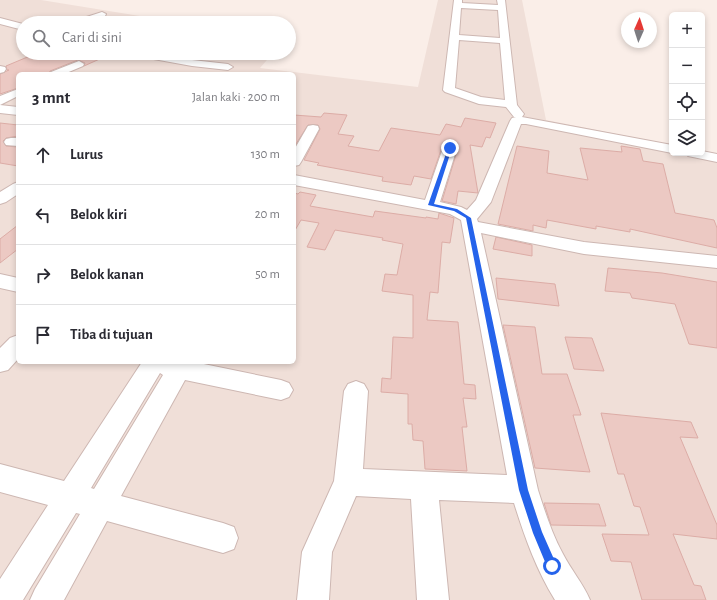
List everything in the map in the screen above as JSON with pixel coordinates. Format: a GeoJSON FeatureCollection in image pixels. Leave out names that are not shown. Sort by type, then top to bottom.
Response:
{"type":"FeatureCollection","features":[{"type":"Feature","properties":{"kind":"street"},"geometry":{"type":"LineString","coordinates":[[510,104],[479,100],[449,90],[458,3],[501,4],[510,104],[512,109],[526,120]]}},
{"type":"Feature","properties":{"kind":"street"},"geometry":{"type":"LineString","coordinates":[[96,16],[102,14]]}},
{"type":"Feature","properties":{"kind":"street"},"geometry":{"type":"LineString","coordinates":[[0,21],[16,25]]}},
{"type":"Feature","properties":{"kind":"street"},"geometry":{"type":"LineString","coordinates":[[454,37],[505,41]]}},
{"type":"Feature","properties":{"kind":"street"},"geometry":{"type":"LineString","coordinates":[[176,60],[228,67]]}},
{"type":"Feature","properties":{"kind":"street"},"geometry":{"type":"LineString","coordinates":[[183,70],[192,63]]}},
{"type":"Feature","properties":{"kind":"street"},"geometry":{"type":"LineString","coordinates":[[60,72],[78,64]]}},
{"type":"Feature","properties":{"kind":"street"},"geometry":{"type":"LineString","coordinates":[[0,102],[16,93]]}},
{"type":"Feature","properties":{"kind":"street"},"geometry":{"type":"LineString","coordinates":[[0,109],[16,111]]}},
{"type":"Feature","properties":{"kind":"street"},"geometry":{"type":"LineString","coordinates":[[574,600],[552,566],[538,533],[524,490],[469,222],[483,202],[516,121],[526,120],[669,148]]}},
{"type":"Feature","properties":{"kind":"street"},"geometry":{"type":"LineString","coordinates":[[296,159],[313,129]]}},
{"type":"Feature","properties":{"kind":"street"},"geometry":{"type":"LineString","coordinates":[[431,205],[450,148]]}},
{"type":"Feature","properties":{"kind":"street"},"geometry":{"type":"LineString","coordinates":[[705,156],[717,158]]}},
{"type":"Feature","properties":{"kind":"street"},"geometry":{"type":"LineString","coordinates":[[296,180],[455,210],[469,222],[584,248],[717,262]]}},
{"type":"Feature","properties":{"kind":"street"},"geometry":{"type":"LineString","coordinates":[[0,199],[16,187]]}},
{"type":"Feature","properties":{"kind":"street"},"geometry":{"type":"LineString","coordinates":[[0,281],[16,285]]}},
{"type":"Feature","properties":{"kind":"street"},"geometry":{"type":"LineString","coordinates":[[0,363],[16,346]]}},
{"type":"Feature","properties":{"kind":"street"},"geometry":{"type":"LineString","coordinates":[[5,600],[70,497],[150,364]]}},
{"type":"Feature","properties":{"kind":"street"},"geometry":{"type":"LineString","coordinates":[[156,364],[281,390]]}},
{"type":"Feature","properties":{"kind":"street"},"geometry":{"type":"LineString","coordinates":[[46,600],[179,369]]}},
{"type":"Feature","properties":{"kind":"street"},"geometry":{"type":"LineString","coordinates":[[314,600],[317,552],[348,482],[356,391]]}},
{"type":"Feature","properties":{"kind":"street"},"geometry":{"type":"LineString","coordinates":[[0,478],[223,538]]}},
{"type":"Feature","properties":{"kind":"street"},"geometry":{"type":"LineString","coordinates":[[348,482],[524,490]]}},
{"type":"Feature","properties":{"kind":"street"},"geometry":{"type":"LineString","coordinates":[[424,485],[433,600]]}},
{"type":"Feature","properties":{"kind":"shaded area"},"geometry":{"type":"Polygon","coordinates":[[[0,0],[41,0],[140,16],[16,16],[16,60],[267,60],[260,68],[293,72],[16,72],[16,364],[296,364],[296,72],[418,87],[438,0],[522,0],[546,120],[669,144],[669,156],[705,156],[705,154],[717,154],[717,600],[0,600],[0,0]]]}},
{"type":"Feature","properties":{"kind":"building"},"geometry":{"type":"Polygon","coordinates":[[[20,60],[78,60],[50,72],[16,72],[16,89],[0,94],[0,74],[9,70],[7,70],[6,66],[20,60]]]}},
{"type":"Feature","properties":{"kind":"building"},"geometry":{"type":"Polygon","coordinates":[[[78,60],[97,60],[84,66],[85,63],[78,60]]]}},
{"type":"Feature","properties":{"kind":"building"},"geometry":{"type":"Polygon","coordinates":[[[324,113],[347,115],[338,134],[354,136],[348,146],[379,151],[391,128],[440,135],[446,124],[461,127],[465,118],[496,123],[490,138],[486,137],[482,147],[470,145],[478,193],[458,191],[456,204],[442,201],[458,148],[456,144],[445,144],[442,147],[431,179],[414,176],[411,185],[382,181],[383,177],[317,165],[319,163],[304,160],[320,129],[318,125],[308,125],[296,144],[296,115],[321,117],[324,113]]]}},
{"type":"Feature","properties":{"kind":"building"},"geometry":{"type":"Polygon","coordinates":[[[0,123],[16,125],[16,136],[6,138],[3,141],[6,146],[16,147],[16,166],[0,163],[0,123]]]}},
{"type":"Feature","properties":{"kind":"building"},"geometry":{"type":"Polygon","coordinates":[[[517,146],[549,151],[547,173],[588,180],[580,148],[622,152],[621,146],[640,149],[643,161],[663,164],[675,213],[714,220],[717,228],[717,248],[630,229],[630,232],[596,226],[596,229],[547,220],[546,228],[533,225],[533,231],[498,224],[517,146]]]}},
{"type":"Feature","properties":{"kind":"building"},"geometry":{"type":"Polygon","coordinates":[[[300,192],[316,195],[310,206],[373,217],[375,211],[438,219],[439,213],[454,218],[450,243],[442,242],[438,293],[430,292],[427,320],[458,322],[464,384],[475,385],[476,399],[463,398],[467,427],[462,427],[467,471],[425,469],[423,441],[413,440],[412,424],[408,424],[408,394],[381,392],[382,378],[391,379],[393,337],[413,338],[413,295],[382,291],[385,274],[397,275],[403,244],[382,240],[383,238],[335,230],[325,250],[307,247],[319,223],[301,220],[296,229],[296,194],[300,192]]]}},
{"type":"Feature","properties":{"kind":"building"},"geometry":{"type":"Polygon","coordinates":[[[16,227],[16,251],[0,263],[0,239],[16,227]]]}},
{"type":"Feature","properties":{"kind":"building"},"geometry":{"type":"Polygon","coordinates":[[[496,237],[532,245],[532,256],[493,249],[496,237]]]}},
{"type":"Feature","properties":{"kind":"building"},"geometry":{"type":"Polygon","coordinates":[[[608,268],[662,273],[717,282],[717,348],[689,344],[675,304],[632,298],[630,293],[605,291],[608,268]]]}},
{"type":"Feature","properties":{"kind":"building"},"geometry":{"type":"Polygon","coordinates":[[[496,278],[555,284],[559,306],[498,299],[496,278]]]}},
{"type":"Feature","properties":{"kind":"building"},"geometry":{"type":"Polygon","coordinates":[[[503,325],[535,327],[542,374],[567,374],[581,415],[573,415],[590,472],[535,468],[503,325]]]}},
{"type":"Feature","properties":{"kind":"building"},"geometry":{"type":"Polygon","coordinates":[[[565,337],[592,338],[604,371],[574,369],[565,337]]]}},
{"type":"Feature","properties":{"kind":"building"},"geometry":{"type":"Polygon","coordinates":[[[601,413],[691,422],[698,438],[680,437],[717,525],[717,539],[673,534],[694,585],[701,586],[706,600],[642,600],[631,562],[611,561],[602,534],[649,535],[640,507],[634,506],[624,474],[618,474],[601,413]]]}},
{"type":"Feature","properties":{"kind":"building"},"geometry":{"type":"Polygon","coordinates":[[[544,503],[599,504],[606,526],[551,525],[544,503]]]}},
{"type":"Feature","properties":{"kind":"route"},"geometry":{"type":"LineString","coordinates":[[450,148],[431,205],[455,210],[465,214],[469,218],[524,490],[538,533],[552,566]]}}]}
